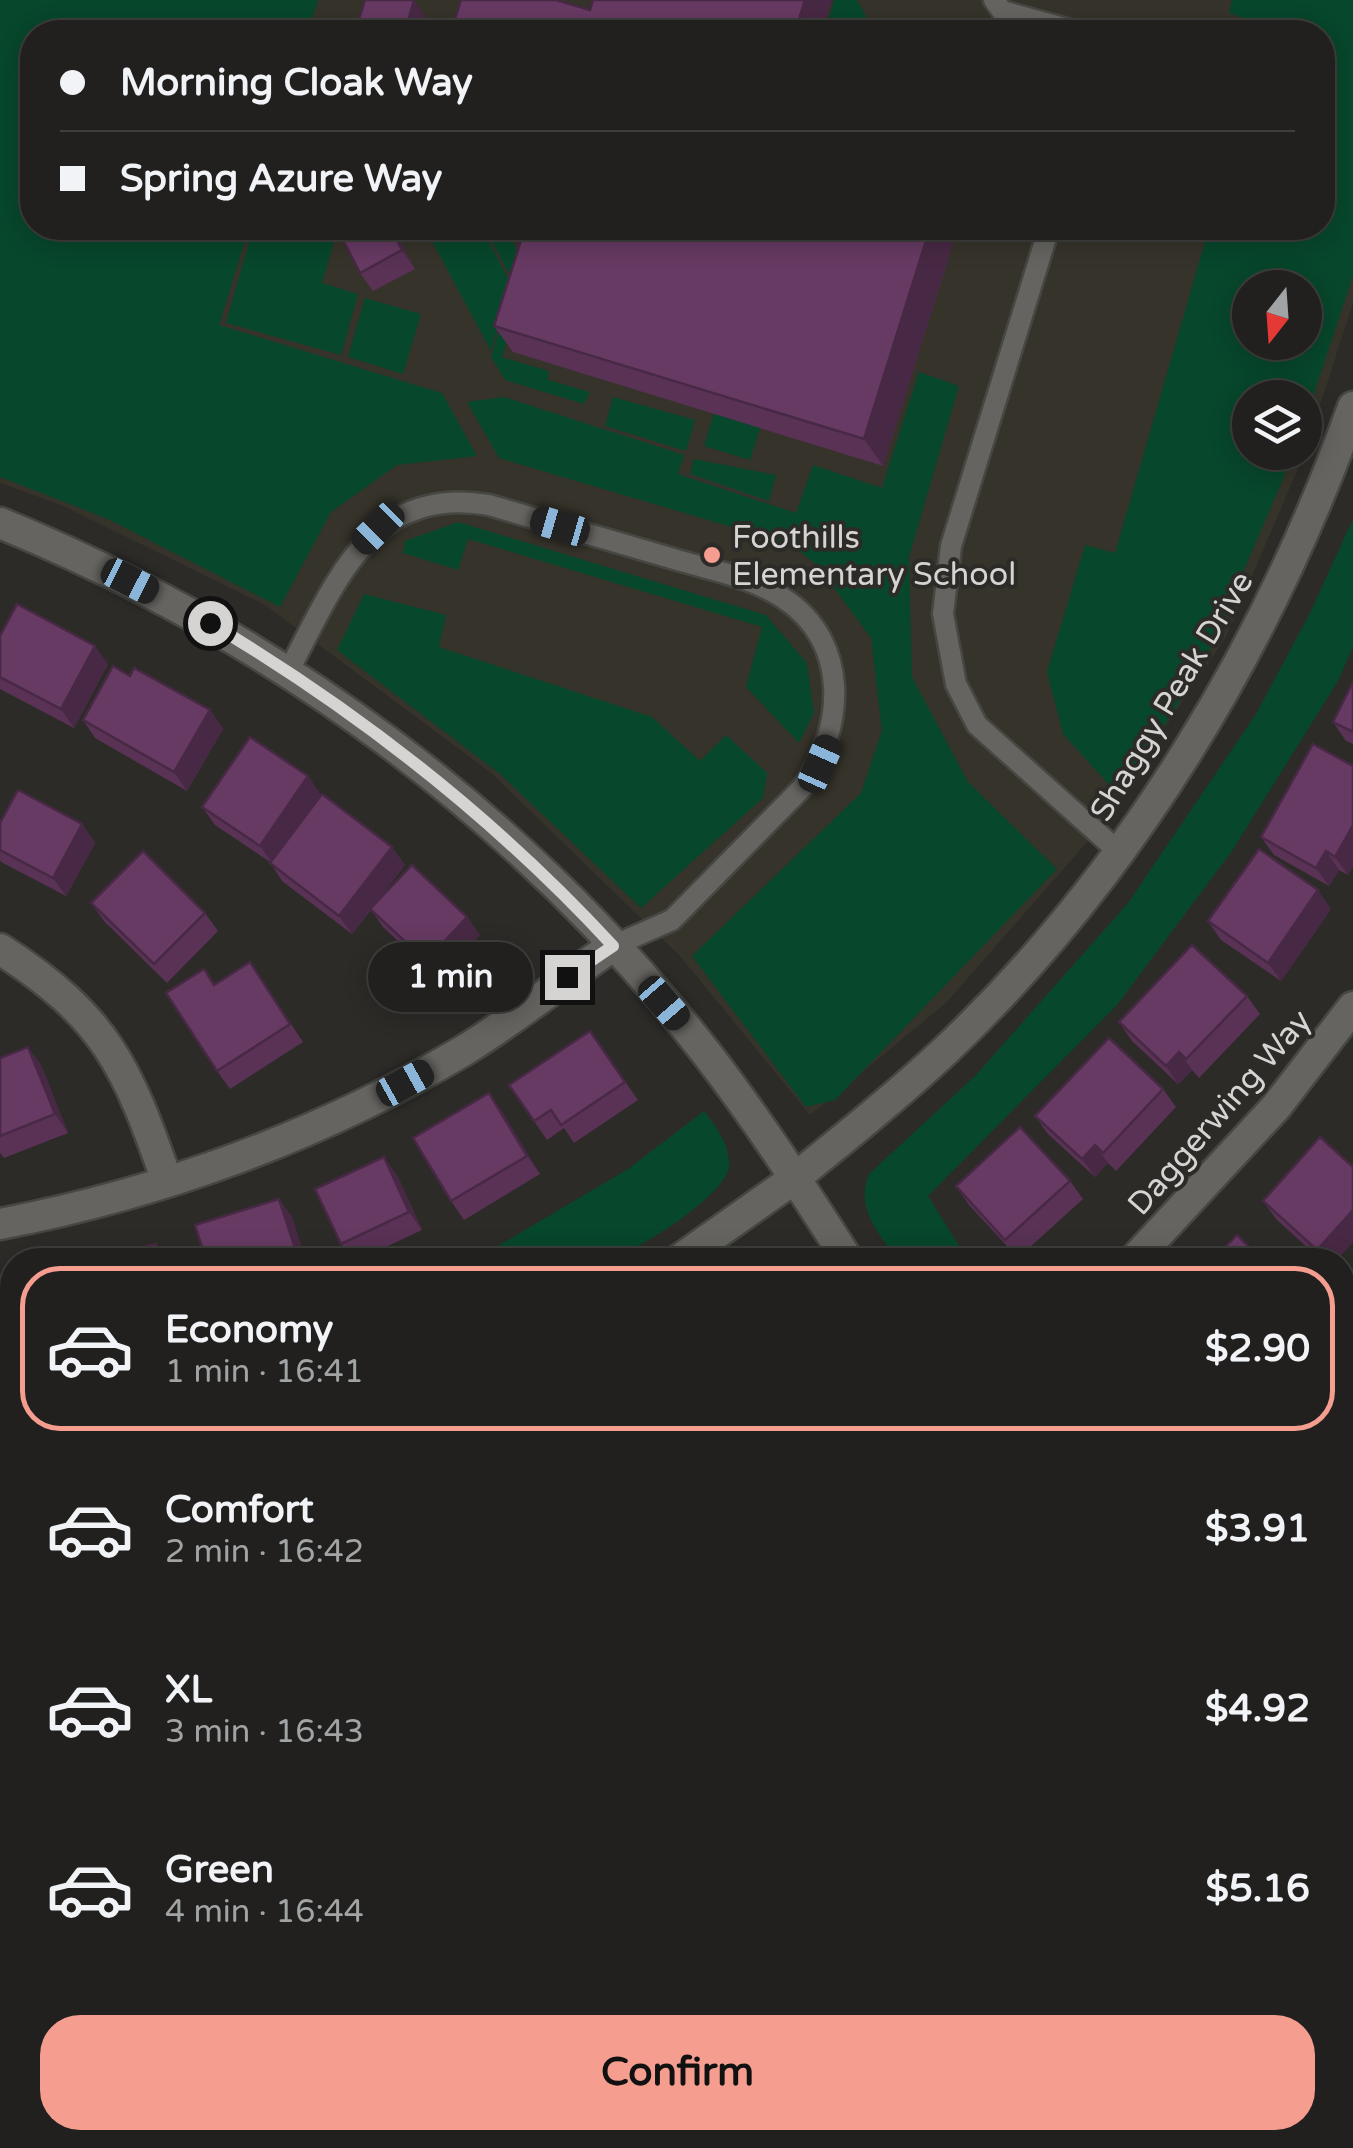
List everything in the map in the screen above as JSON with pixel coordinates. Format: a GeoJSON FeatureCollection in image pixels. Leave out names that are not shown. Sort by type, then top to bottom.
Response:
{"type":"FeatureCollection","features":[{"type":"Feature","properties":{"kind":"street","name":"Shaggy Peak Drive"},"geometry":{"type":"LineString","coordinates":[[697,1248],[795,1178],[946,1050],[1036,955],[1120,852],[1247,650],[1295,550],[1353,408]]}},
{"type":"Feature","properties":{"kind":"street"},"geometry":{"type":"LineString","coordinates":[[0,523],[76,554],[184,608],[289,670],[446,785],[519,850],[613,946],[704,1051],[840,1248]]}},
{"type":"Feature","properties":{"kind":"street"},"geometry":{"type":"LineString","coordinates":[[0,1224],[167,1181],[286,1140],[405,1083],[517,1016],[613,946]]}},
{"type":"Feature","properties":{"kind":"street"},"geometry":{"type":"LineString","coordinates":[[0,949],[54,986],[105,1037],[133,1088],[167,1181]]}},
{"type":"Feature","properties":{"kind":"street","name":"Daggerwing Way"},"geometry":{"type":"LineString","coordinates":[[1145,1248],[1276,1107],[1353,1008]]}},
{"type":"Feature","properties":{"kind":"lane"},"geometry":{"type":"LineString","coordinates":[[994,0],[1002,11],[1035,20]]}},
{"type":"Feature","properties":{"kind":"lane"},"geometry":{"type":"LineString","coordinates":[[1045,240],[951,546],[943,614],[956,684],[977,726],[1120,852]]}},
{"type":"Feature","properties":{"kind":"lane"},"geometry":{"type":"LineString","coordinates":[[289,670],[363,543],[401,514],[449,501],[489,505],[758,584],[798,610],[813,626],[832,674],[835,718],[820,764],[802,788],[672,920],[613,946]]}},
{"type":"Feature","properties":{"kind":"shaded area","name":"Foothills Elementary School"},"geometry":{"type":"Polygon","coordinates":[[[0,0],[1353,0],[1353,303],[1322,399],[1322,380],[1232,380],[1232,470],[1297,470],[1226,637],[1088,841],[946,1003],[810,1115],[680,956],[490,772],[265,605],[61,505],[0,483],[0,0]]]}},
{"type":"Feature","properties":{"kind":"green space"},"geometry":{"type":"Polygon","coordinates":[[[0,0],[318,0],[312,20],[20,20],[20,240],[245,240],[219,325],[442,393],[477,456],[397,465],[331,512],[280,607],[108,519],[0,477],[0,0]]]}},
{"type":"Feature","properties":{"kind":"green space"},"geometry":{"type":"Polygon","coordinates":[[[834,0],[857,0],[868,20],[828,20],[834,0]]]}},
{"type":"Feature","properties":{"kind":"green space"},"geometry":{"type":"Polygon","coordinates":[[[1232,0],[1353,0],[1353,276],[1318,380],[1232,380],[1232,470],[1287,470],[1206,659],[1120,797],[1063,734],[1047,672],[1085,545],[1115,553],[1206,240],[1335,240],[1335,20],[1249,20],[1229,13],[1232,0]]]}},
{"type":"Feature","properties":{"kind":"green space"},"geometry":{"type":"Polygon","coordinates":[[[250,240],[335,240],[322,283],[358,294],[341,355],[226,323],[250,240]]]}},
{"type":"Feature","properties":{"kind":"green space"},"geometry":{"type":"Polygon","coordinates":[[[431,240],[488,240],[510,282],[491,351],[431,240]]]}},
{"type":"Feature","properties":{"kind":"green space"},"geometry":{"type":"Polygon","coordinates":[[[491,240],[511,240],[528,271],[502,357],[549,371],[548,380],[590,392],[584,404],[505,380],[491,357],[513,281],[491,240]]]}},
{"type":"Feature","properties":{"kind":"green space"},"geometry":{"type":"Polygon","coordinates":[[[365,298],[421,314],[403,374],[348,357],[365,298]]]}},
{"type":"Feature","properties":{"kind":"green space"},"geometry":{"type":"Polygon","coordinates":[[[919,372],[959,386],[909,557],[912,677],[968,782],[1057,869],[835,1100],[806,1107],[692,956],[861,793],[882,731],[871,638],[818,566],[792,545],[499,458],[467,402],[504,397],[684,455],[678,474],[796,513],[813,465],[882,488],[919,372]]]}},
{"type":"Feature","properties":{"kind":"green space"},"geometry":{"type":"Polygon","coordinates":[[[613,397],[695,420],[686,451],[605,426],[613,397]]]}},
{"type":"Feature","properties":{"kind":"green space"},"geometry":{"type":"Polygon","coordinates":[[[715,410],[761,425],[750,460],[704,446],[715,410]]]}},
{"type":"Feature","properties":{"kind":"green space"},"geometry":{"type":"Polygon","coordinates":[[[694,459],[776,475],[769,501],[690,474],[694,459]]]}},
{"type":"Feature","properties":{"kind":"green space"},"geometry":{"type":"Polygon","coordinates":[[[1353,519],[1353,647],[1338,681],[1232,851],[1117,1005],[928,1196],[960,1248],[889,1248],[867,1209],[865,1187],[869,1174],[975,1076],[1128,903],[1256,714],[1310,613],[1353,519]]]}},
{"type":"Feature","properties":{"kind":"green space"},"geometry":{"type":"Polygon","coordinates":[[[458,522],[766,615],[807,663],[814,713],[799,743],[746,687],[762,627],[468,539],[458,570],[403,553],[405,541],[458,522]]]}},
{"type":"Feature","properties":{"kind":"green space"},"geometry":{"type":"Polygon","coordinates":[[[364,594],[446,615],[439,647],[652,717],[700,761],[726,735],[767,773],[763,798],[641,908],[499,773],[337,650],[364,594]]]}},
{"type":"Feature","properties":{"kind":"green space"},"geometry":{"type":"Polygon","coordinates":[[[704,1111],[725,1143],[729,1158],[725,1178],[714,1191],[634,1248],[494,1248],[628,1169],[704,1111]]]}},
{"type":"Feature","properties":{"kind":"building"},"geometry":{"type":"Polygon","coordinates":[[[365,0],[414,0],[408,20],[359,20],[365,0]]]}},
{"type":"Feature","properties":{"kind":"building"},"geometry":{"type":"Polygon","coordinates":[[[461,0],[556,0],[590,10],[593,0],[805,0],[799,20],[455,20],[461,0]]]}},
{"type":"Feature","properties":{"kind":"building"},"geometry":{"type":"Polygon","coordinates":[[[343,240],[397,240],[402,250],[360,273],[343,240]]]}},
{"type":"Feature","properties":{"kind":"building"},"geometry":{"type":"Polygon","coordinates":[[[521,240],[926,240],[864,439],[494,326],[521,240]]]}},
{"type":"Feature","properties":{"kind":"building"},"geometry":{"type":"Polygon","coordinates":[[[17,604],[95,646],[61,709],[0,677],[0,636],[17,604]]]}},
{"type":"Feature","properties":{"kind":"building"},"geometry":{"type":"Polygon","coordinates":[[[113,666],[130,676],[134,668],[210,710],[174,772],[83,720],[113,666]]]}},
{"type":"Feature","properties":{"kind":"building"},"geometry":{"type":"Polygon","coordinates":[[[1353,682],[1353,732],[1333,722],[1353,682]]]}},
{"type":"Feature","properties":{"kind":"building"},"geometry":{"type":"Polygon","coordinates":[[[250,737],[308,776],[260,846],[202,807],[250,737]]]}},
{"type":"Feature","properties":{"kind":"building"},"geometry":{"type":"Polygon","coordinates":[[[1313,744],[1353,766],[1353,825],[1335,857],[1326,851],[1316,868],[1261,837],[1313,744]]]}},
{"type":"Feature","properties":{"kind":"building"},"geometry":{"type":"Polygon","coordinates":[[[18,790],[82,824],[53,878],[0,850],[0,823],[18,790]]]}},
{"type":"Feature","properties":{"kind":"building"},"geometry":{"type":"Polygon","coordinates":[[[322,794],[392,847],[339,916],[270,863],[322,794]]]}},
{"type":"Feature","properties":{"kind":"building"},"geometry":{"type":"Polygon","coordinates":[[[1259,849],[1318,890],[1268,963],[1208,921],[1259,849]]]}},
{"type":"Feature","properties":{"kind":"building"},"geometry":{"type":"Polygon","coordinates":[[[143,851],[205,913],[154,964],[91,903],[143,851]]]}},
{"type":"Feature","properties":{"kind":"building"},"geometry":{"type":"Polygon","coordinates":[[[412,865],[467,917],[426,961],[370,909],[412,865]]]}},
{"type":"Feature","properties":{"kind":"building"},"geometry":{"type":"Polygon","coordinates":[[[1192,945],[1247,996],[1186,1059],[1179,1052],[1166,1066],[1119,1022],[1192,945]]]}},
{"type":"Feature","properties":{"kind":"building"},"geometry":{"type":"Polygon","coordinates":[[[250,962],[290,1024],[217,1071],[166,993],[204,969],[214,985],[250,962]]]}},
{"type":"Feature","properties":{"kind":"building"},"geometry":{"type":"Polygon","coordinates":[[[590,1031],[625,1082],[561,1125],[551,1110],[534,1121],[509,1085],[590,1031]]]}},
{"type":"Feature","properties":{"kind":"building"},"geometry":{"type":"Polygon","coordinates":[[[1109,1038],[1163,1089],[1103,1153],[1095,1145],[1082,1159],[1035,1116],[1109,1038]]]}},
{"type":"Feature","properties":{"kind":"building"},"geometry":{"type":"Polygon","coordinates":[[[28,1047],[55,1114],[0,1136],[0,1058],[28,1047]]]}},
{"type":"Feature","properties":{"kind":"building"},"geometry":{"type":"Polygon","coordinates":[[[489,1093],[527,1156],[451,1201],[413,1138],[489,1093]]]}},
{"type":"Feature","properties":{"kind":"building"},"geometry":{"type":"Polygon","coordinates":[[[1020,1127],[1070,1181],[1005,1240],[956,1186],[1020,1127]]]}},
{"type":"Feature","properties":{"kind":"building"},"geometry":{"type":"Polygon","coordinates":[[[1320,1137],[1353,1167],[1353,1210],[1319,1248],[1263,1201],[1320,1137]]]}},
{"type":"Feature","properties":{"kind":"building"},"geometry":{"type":"Polygon","coordinates":[[[384,1157],[409,1212],[341,1244],[315,1189],[384,1157]]]}},
{"type":"Feature","properties":{"kind":"building"},"geometry":{"type":"Polygon","coordinates":[[[279,1199],[295,1248],[202,1248],[195,1225],[279,1199]]]}},
{"type":"Feature","properties":{"kind":"building"},"geometry":{"type":"Polygon","coordinates":[[[1237,1235],[1250,1248],[1225,1248],[1237,1235]]]}},
{"type":"Feature","properties":{"kind":"place","name":"Foothills Elementary School"},"geometry":{"type":"Point","coordinates":[712,555]}},
{"type":"Feature","properties":{"kind":"route"},"geometry":{"type":"LineString","coordinates":[[210,623],[289,670],[368,725],[446,785],[542,872],[613,946],[567,977]]}}]}
